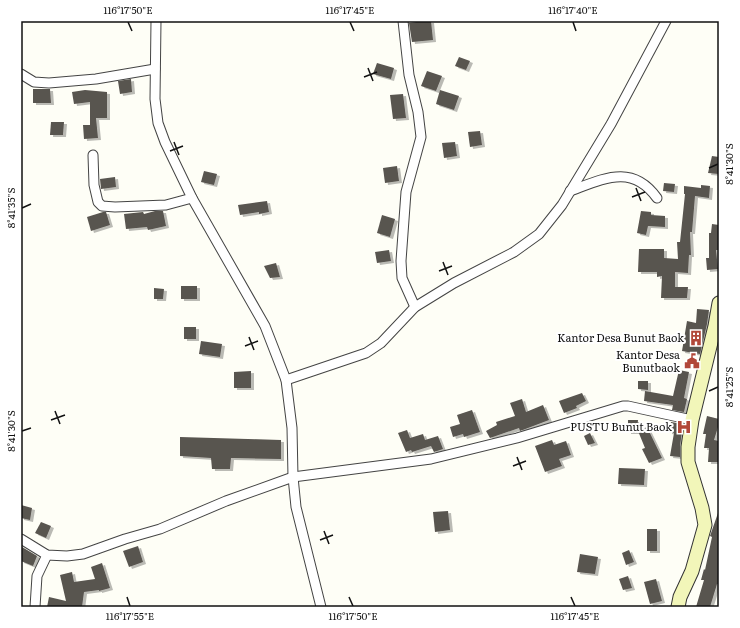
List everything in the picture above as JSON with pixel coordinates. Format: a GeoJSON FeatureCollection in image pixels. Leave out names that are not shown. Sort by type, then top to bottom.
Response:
{"type":"FeatureCollection","features":[{"type":"Feature","properties":{"kind":"street"},"geometry":{"type":"LineString","coordinates":[[156,21],[155,99],[158,123],[165,142],[192,198],[265,326],[286,380],[292,428],[293,477],[296,508],[321,607]]}},
{"type":"Feature","properties":{"kind":"street"},"geometry":{"type":"LineString","coordinates":[[403,21],[409,76],[418,112],[421,137],[406,192],[401,261],[402,278],[415,306]]}},
{"type":"Feature","properties":{"kind":"street"},"geometry":{"type":"LineString","coordinates":[[286,380],[366,354],[382,343],[415,306],[514,252],[539,234],[562,205],[611,124],[666,21]]}},
{"type":"Feature","properties":{"kind":"street"},"geometry":{"type":"LineString","coordinates":[[21,74],[34,82],[49,83],[155,69]]}},
{"type":"Feature","properties":{"kind":"street"},"geometry":{"type":"LineString","coordinates":[[92,155],[94,185],[98,202],[102,206],[115,207],[166,205],[192,198]]}},
{"type":"Feature","properties":{"kind":"street"},"geometry":{"type":"LineString","coordinates":[[570,191],[608,177],[626,177],[640,181],[650,188],[657,198]]}},
{"type":"Feature","properties":{"kind":"street"},"geometry":{"type":"LineString","coordinates":[[678,607],[680,597],[692,571],[704,525],[702,508],[688,462],[688,455],[692,420],[715,326],[719,303]]}},
{"type":"Feature","properties":{"kind":"street"},"geometry":{"type":"LineString","coordinates":[[21,540],[47,555],[68,556],[92,551],[125,539],[160,529],[226,500],[293,477],[431,459],[517,438],[623,406],[692,420]]}},
{"type":"Feature","properties":{"kind":"street"},"geometry":{"type":"LineString","coordinates":[[35,607],[37,576],[47,555]]}},
{"type":"Feature","properties":{"kind":"building"},"geometry":{"type":"Polygon","coordinates":[[[431,21],[433,40],[412,42],[409,23],[431,21]]]}},
{"type":"Feature","properties":{"kind":"building"},"geometry":{"type":"Polygon","coordinates":[[[459,57],[470,61],[466,70],[455,66],[459,57]]]}},
{"type":"Feature","properties":{"kind":"building"},"geometry":{"type":"Polygon","coordinates":[[[377,63],[394,68],[391,79],[373,74],[377,63]]]}},
{"type":"Feature","properties":{"kind":"building"},"geometry":{"type":"Polygon","coordinates":[[[427,71],[442,76],[436,91],[421,86],[427,71]]]}},
{"type":"Feature","properties":{"kind":"building"},"geometry":{"type":"Polygon","coordinates":[[[131,79],[132,92],[120,94],[118,81],[131,79]]]}},
{"type":"Feature","properties":{"kind":"building"},"geometry":{"type":"Polygon","coordinates":[[[33,89],[50,89],[51,103],[33,103],[33,89]]]}},
{"type":"Feature","properties":{"kind":"building"},"geometry":{"type":"Polygon","coordinates":[[[85,90],[107,92],[107,118],[96,118],[98,138],[84,139],[83,125],[90,125],[90,102],[74,104],[72,92],[85,90]]]}},
{"type":"Feature","properties":{"kind":"building"},"geometry":{"type":"Polygon","coordinates":[[[440,90],[459,96],[454,110],[436,104],[440,90]]]}},
{"type":"Feature","properties":{"kind":"building"},"geometry":{"type":"Polygon","coordinates":[[[403,94],[406,118],[393,119],[390,95],[403,94]]]}},
{"type":"Feature","properties":{"kind":"building"},"geometry":{"type":"Polygon","coordinates":[[[51,122],[64,122],[63,135],[50,135],[51,122]]]}},
{"type":"Feature","properties":{"kind":"building"},"geometry":{"type":"Polygon","coordinates":[[[480,131],[482,145],[470,147],[468,132],[480,131]]]}},
{"type":"Feature","properties":{"kind":"building"},"geometry":{"type":"Polygon","coordinates":[[[455,142],[457,156],[444,158],[442,143],[455,142]]]}},
{"type":"Feature","properties":{"kind":"building"},"geometry":{"type":"Polygon","coordinates":[[[712,156],[719,157],[719,174],[708,173],[712,156]]]}},
{"type":"Feature","properties":{"kind":"building"},"geometry":{"type":"Polygon","coordinates":[[[397,166],[399,181],[385,183],[383,168],[397,166]]]}},
{"type":"Feature","properties":{"kind":"building"},"geometry":{"type":"Polygon","coordinates":[[[204,171],[217,174],[214,185],[201,182],[204,171]]]}},
{"type":"Feature","properties":{"kind":"building"},"geometry":{"type":"Polygon","coordinates":[[[115,177],[116,187],[101,189],[100,179],[115,177]]]}},
{"type":"Feature","properties":{"kind":"building"},"geometry":{"type":"Polygon","coordinates":[[[664,183],[675,184],[674,192],[663,191],[664,183]]]}},
{"type":"Feature","properties":{"kind":"building"},"geometry":{"type":"Polygon","coordinates":[[[701,185],[710,186],[709,198],[695,196],[692,232],[690,232],[691,255],[689,255],[688,273],[675,272],[675,287],[688,287],[687,298],[661,298],[662,276],[657,277],[657,272],[638,272],[639,249],[664,249],[664,258],[678,259],[677,242],[680,242],[685,194],[684,186],[701,188],[701,185]]]}},
{"type":"Feature","properties":{"kind":"building"},"geometry":{"type":"Polygon","coordinates":[[[267,201],[269,212],[240,215],[238,205],[267,201]]]}},
{"type":"Feature","properties":{"kind":"building"},"geometry":{"type":"Polygon","coordinates":[[[155,211],[163,211],[166,226],[148,230],[147,227],[126,229],[124,214],[143,212],[144,214],[155,211]]]}},
{"type":"Feature","properties":{"kind":"building"},"geometry":{"type":"Polygon","coordinates":[[[641,211],[651,212],[651,215],[665,216],[665,227],[648,226],[646,235],[637,233],[641,211]]]}},
{"type":"Feature","properties":{"kind":"building"},"geometry":{"type":"Polygon","coordinates":[[[106,212],[110,225],[91,231],[87,217],[106,212]]]}},
{"type":"Feature","properties":{"kind":"building"},"geometry":{"type":"Polygon","coordinates":[[[382,215],[395,219],[390,237],[377,233],[382,215]]]}},
{"type":"Feature","properties":{"kind":"building"},"geometry":{"type":"Polygon","coordinates":[[[712,224],[719,225],[719,250],[716,250],[718,269],[707,270],[706,258],[709,258],[709,233],[711,233],[712,224]]]}},
{"type":"Feature","properties":{"kind":"building"},"geometry":{"type":"Polygon","coordinates":[[[389,250],[391,261],[377,263],[375,252],[389,250]]]}},
{"type":"Feature","properties":{"kind":"building"},"geometry":{"type":"Polygon","coordinates":[[[276,263],[280,277],[270,278],[264,266],[276,263]]]}},
{"type":"Feature","properties":{"kind":"building"},"geometry":{"type":"Polygon","coordinates":[[[181,286],[197,286],[197,299],[181,299],[181,286]]]}},
{"type":"Feature","properties":{"kind":"building"},"geometry":{"type":"Polygon","coordinates":[[[154,288],[164,289],[163,299],[154,299],[154,288]]]}},
{"type":"Feature","properties":{"kind":"building","name":"Kantor Desa Bunut Baok"},"geometry":{"type":"Polygon","coordinates":[[[697,309],[709,310],[700,354],[682,351],[687,321],[696,323],[697,309]]]}},
{"type":"Feature","properties":{"kind":"building"},"geometry":{"type":"Polygon","coordinates":[[[184,327],[196,327],[196,339],[184,339],[184,327]]]}},
{"type":"Feature","properties":{"kind":"building"},"geometry":{"type":"Polygon","coordinates":[[[201,341],[222,344],[220,357],[199,354],[201,341]]]}},
{"type":"Feature","properties":{"kind":"building"},"geometry":{"type":"Polygon","coordinates":[[[679,370],[689,372],[684,398],[687,399],[684,412],[672,410],[673,405],[644,401],[645,391],[673,396],[679,370]]]}},
{"type":"Feature","properties":{"kind":"building"},"geometry":{"type":"Polygon","coordinates":[[[251,371],[251,388],[234,388],[234,372],[251,371]]]}},
{"type":"Feature","properties":{"kind":"building"},"geometry":{"type":"Polygon","coordinates":[[[638,381],[648,381],[648,390],[638,389],[638,381]]]}},
{"type":"Feature","properties":{"kind":"building"},"geometry":{"type":"Polygon","coordinates":[[[582,393],[586,401],[576,406],[577,408],[564,413],[559,401],[582,393]]]}},
{"type":"Feature","properties":{"kind":"building"},"geometry":{"type":"Polygon","coordinates":[[[522,399],[526,412],[543,405],[549,420],[520,431],[519,428],[490,438],[486,431],[497,425],[496,422],[515,416],[510,403],[522,399]]]}},
{"type":"Feature","properties":{"kind":"building"},"geometry":{"type":"Polygon","coordinates":[[[472,410],[480,432],[464,437],[463,434],[453,437],[450,427],[460,424],[457,415],[472,410]]]}},
{"type":"Feature","properties":{"kind":"building"},"geometry":{"type":"Polygon","coordinates":[[[707,416],[719,419],[719,427],[714,440],[719,441],[719,462],[708,462],[709,448],[704,448],[706,434],[703,434],[707,416]]]}},
{"type":"Feature","properties":{"kind":"building"},"geometry":{"type":"Polygon","coordinates":[[[628,420],[638,420],[637,432],[628,432],[628,420]]]}},
{"type":"Feature","properties":{"kind":"building"},"geometry":{"type":"Polygon","coordinates":[[[671,422],[683,424],[680,457],[670,456],[674,433],[669,432],[671,422]]]}},
{"type":"Feature","properties":{"kind":"building"},"geometry":{"type":"Polygon","coordinates":[[[647,427],[662,458],[649,463],[642,449],[645,448],[638,431],[647,427]]]}},
{"type":"Feature","properties":{"kind":"building"},"geometry":{"type":"Polygon","coordinates":[[[407,430],[410,438],[423,434],[425,440],[438,436],[443,449],[434,452],[431,446],[412,452],[411,450],[406,452],[398,433],[407,430]]]}},
{"type":"Feature","properties":{"kind":"building"},"geometry":{"type":"Polygon","coordinates":[[[590,433],[595,443],[588,445],[584,436],[590,433]]]}},
{"type":"Feature","properties":{"kind":"building"},"geometry":{"type":"Polygon","coordinates":[[[180,437],[281,440],[281,459],[231,458],[230,469],[212,469],[211,458],[180,456],[180,437]]]}},
{"type":"Feature","properties":{"kind":"building"},"geometry":{"type":"Polygon","coordinates":[[[552,440],[554,445],[566,441],[571,455],[559,459],[562,466],[545,472],[535,446],[552,440]]]}},
{"type":"Feature","properties":{"kind":"building"},"geometry":{"type":"Polygon","coordinates":[[[619,468],[645,469],[644,485],[618,484],[619,468]]]}},
{"type":"Feature","properties":{"kind":"building"},"geometry":{"type":"Polygon","coordinates":[[[21,505],[32,508],[30,520],[21,518],[21,505]]]}},
{"type":"Feature","properties":{"kind":"building"},"geometry":{"type":"Polygon","coordinates":[[[448,511],[450,530],[435,532],[433,512],[448,511]]]}},
{"type":"Feature","properties":{"kind":"building"},"geometry":{"type":"Polygon","coordinates":[[[718,513],[719,585],[717,584],[710,607],[696,607],[704,580],[701,580],[704,569],[705,570],[712,537],[710,536],[718,513]]]}},
{"type":"Feature","properties":{"kind":"building"},"geometry":{"type":"Polygon","coordinates":[[[41,522],[51,526],[46,538],[35,533],[41,522]]]}},
{"type":"Feature","properties":{"kind":"building"},"geometry":{"type":"Polygon","coordinates":[[[647,529],[657,529],[657,551],[647,551],[647,529]]]}},
{"type":"Feature","properties":{"kind":"building"},"geometry":{"type":"Polygon","coordinates":[[[138,546],[143,562],[129,567],[123,551],[138,546]]]}},
{"type":"Feature","properties":{"kind":"building"},"geometry":{"type":"Polygon","coordinates":[[[22,547],[37,556],[33,566],[21,561],[22,547]]]}},
{"type":"Feature","properties":{"kind":"building"},"geometry":{"type":"Polygon","coordinates":[[[629,550],[634,562],[626,565],[622,553],[629,550]]]}},
{"type":"Feature","properties":{"kind":"building"},"geometry":{"type":"Polygon","coordinates":[[[580,554],[598,557],[595,574],[577,572],[580,554]]]}},
{"type":"Feature","properties":{"kind":"building"},"geometry":{"type":"Polygon","coordinates":[[[102,563],[110,588],[99,591],[84,592],[82,607],[47,607],[49,597],[66,601],[60,575],[72,572],[74,582],[95,579],[91,567],[102,563]]]}},
{"type":"Feature","properties":{"kind":"building"},"geometry":{"type":"Polygon","coordinates":[[[628,576],[632,588],[623,590],[619,579],[628,576]]]}},
{"type":"Feature","properties":{"kind":"building"},"geometry":{"type":"Polygon","coordinates":[[[656,579],[662,601],[650,604],[644,582],[656,579]]]}},
{"type":"Feature","properties":{"kind":"place","name":"Kantor Desa Bunut Baok"},"geometry":{"type":"Point","coordinates":[696,338]}},
{"type":"Feature","properties":{"kind":"place","name":"Kantor Desa Bunutbaok"},"geometry":{"type":"Point","coordinates":[692,361]}},
{"type":"Feature","properties":{"kind":"place","name":"PUSTU Bunut Baok"},"geometry":{"type":"Point","coordinates":[684,427]}}]}
